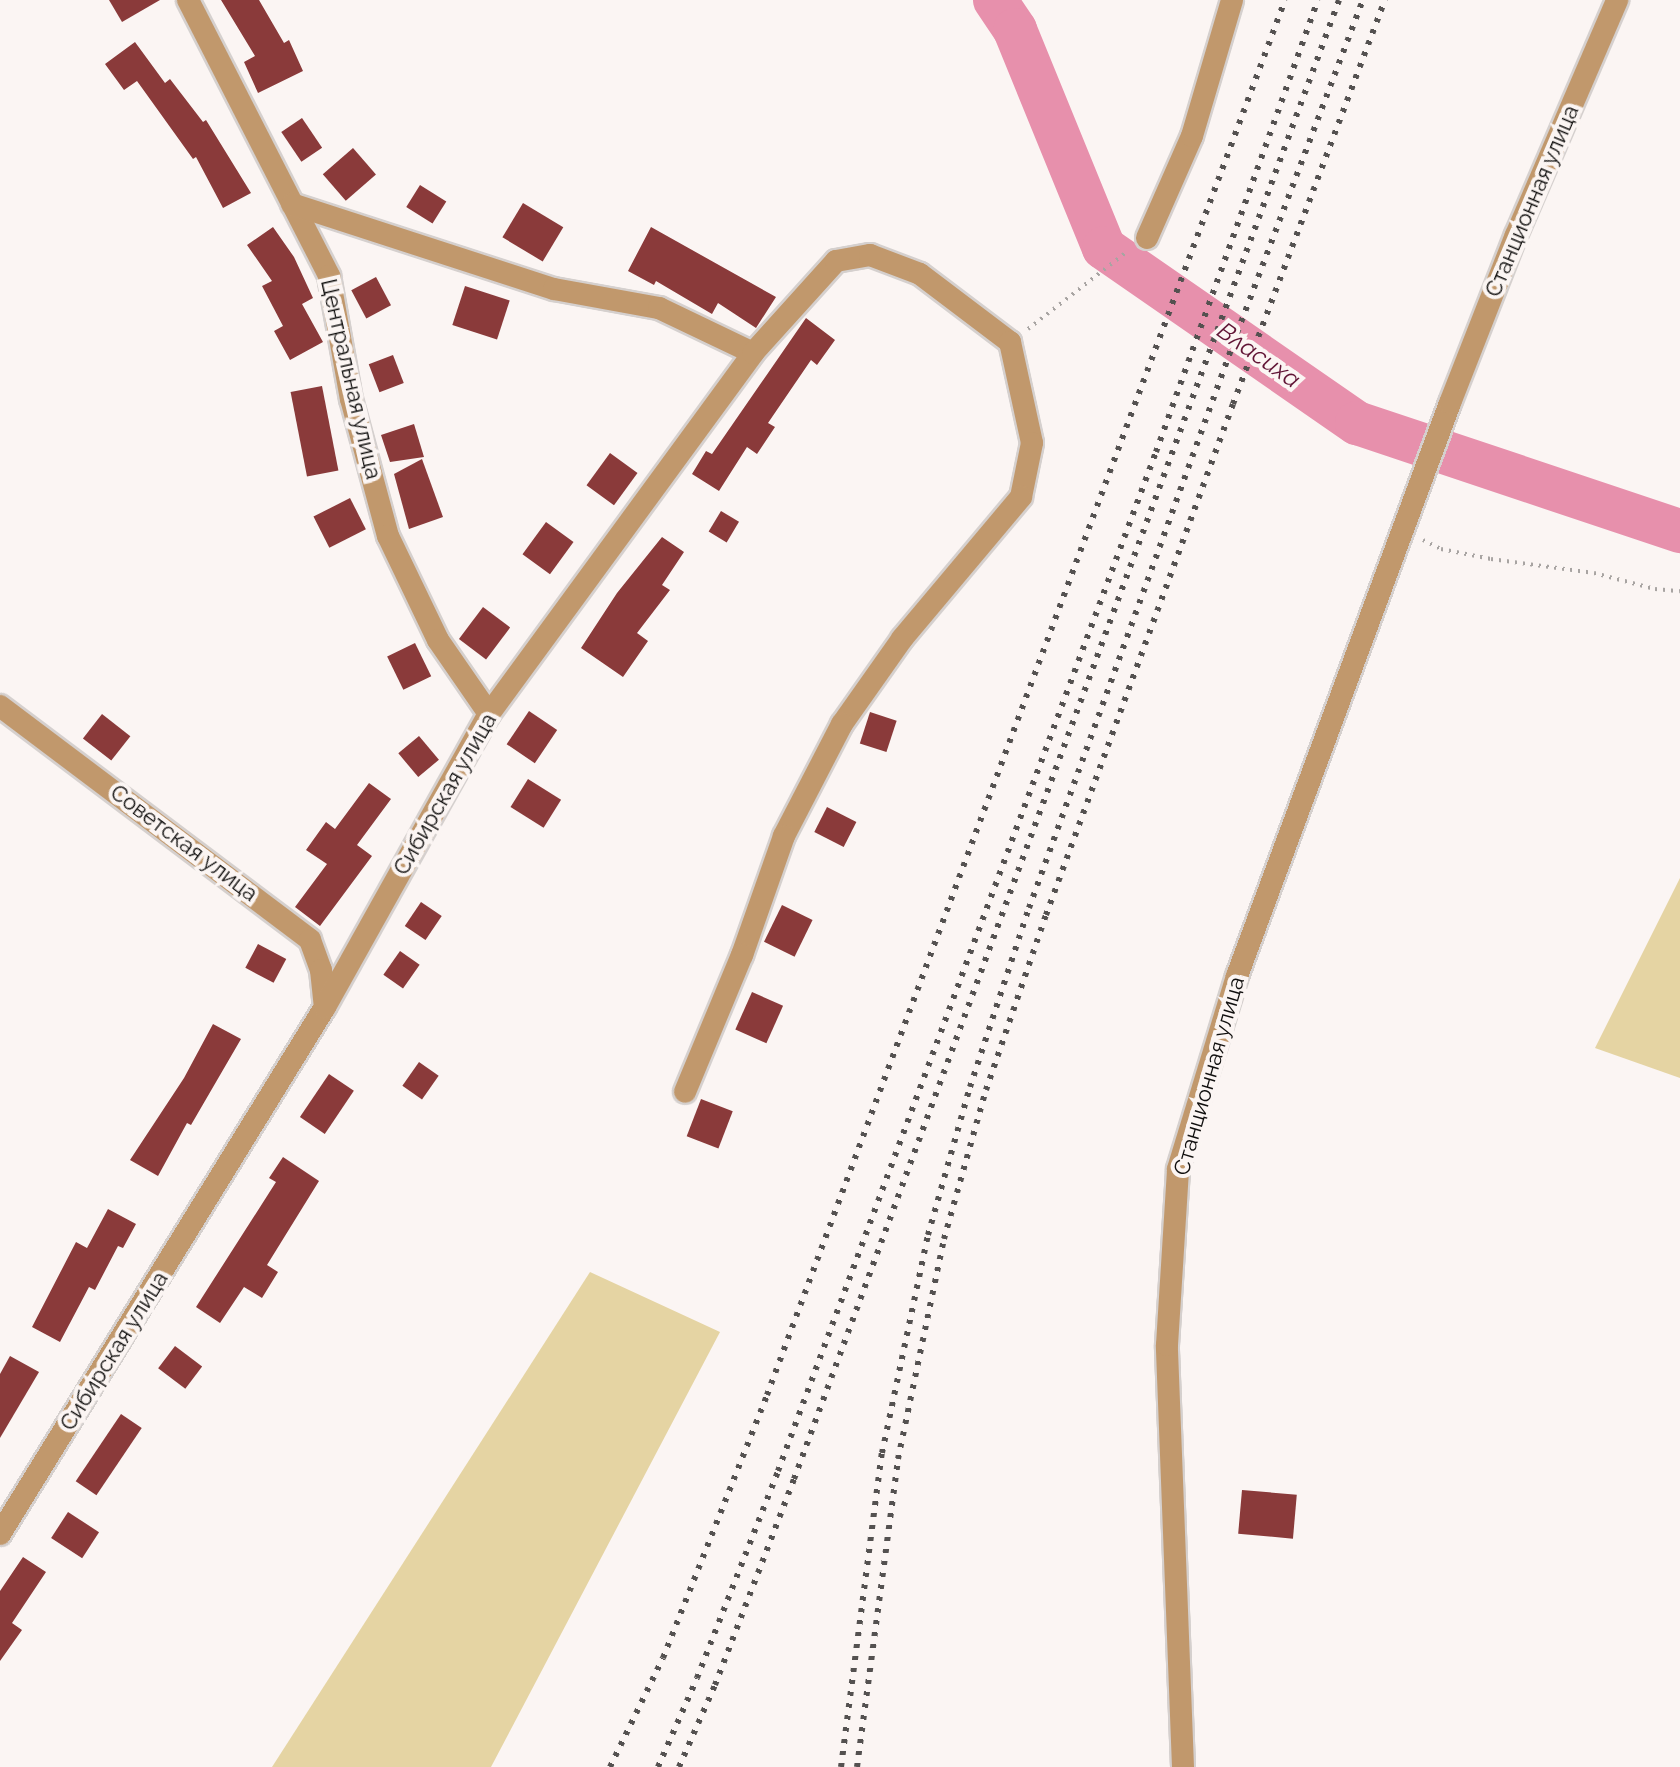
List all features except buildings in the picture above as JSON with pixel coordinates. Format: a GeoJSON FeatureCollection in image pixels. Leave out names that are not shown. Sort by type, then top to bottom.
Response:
{"type":"FeatureCollection","features":[{"type":"Feature","properties":{"kind":"street","name":"Центральная улица"},"geometry":{"type":"LineString","coordinates":[[188,0],[329,276],[351,399],[388,536],[438,640],[489,714]]}},
{"type":"Feature","properties":{"kind":"street"},"geometry":{"type":"LineString","coordinates":[[1147,238],[1192,136],[1232,0]]}},
{"type":"Feature","properties":{"kind":"street","name":"Станционная улица"},"geometry":{"type":"LineString","coordinates":[[1183,1767],[1167,1345],[1178,1169],[1237,976],[1450,403],[1516,235],[1617,0]]}},
{"type":"Feature","properties":{"kind":"street"},"geometry":{"type":"LineString","coordinates":[[292,204],[554,289],[659,308],[753,353]]}},
{"type":"Feature","properties":{"kind":"street","name":"Сибирская улица"},"geometry":{"type":"LineString","coordinates":[[0,1534],[325,1007],[489,714],[753,353],[836,261],[870,255],[920,274],[1010,342]]}},
{"type":"Feature","properties":{"kind":"street"},"geometry":{"type":"LineString","coordinates":[[685,1092],[742,955],[784,836],[842,724],[902,639],[1021,497],[1032,443],[1010,342]]}},
{"type":"Feature","properties":{"kind":"street","name":"Советская улица"},"geometry":{"type":"LineString","coordinates":[[0,706],[310,940],[321,970],[325,1007]]}},
{"type":"Feature","properties":{"kind":"path"},"geometry":{"type":"LineString","coordinates":[[1010,342],[1124,253]]}},
{"type":"Feature","properties":{"kind":"path"},"geometry":{"type":"LineString","coordinates":[[1407,521],[1441,549],[1680,591]]}},
{"type":"Feature","properties":{"kind":"shaded area"},"geometry":{"type":"Polygon","coordinates":[[[1680,878],[1680,1078],[1595,1048],[1680,878]]]}},
{"type":"Feature","properties":{"kind":"shaded area"},"geometry":{"type":"Polygon","coordinates":[[[590,1272],[720,1332],[491,1767],[272,1767],[590,1272]]]}},
{"type":"Feature","properties":{"kind":"waterway","name":"Власиха"},"geometry":{"type":"LineString","coordinates":[[995,0],[1015,30],[1104,248],[1357,423],[1680,531]]}},
{"type":"Feature","properties":{"kind":"railway"},"geometry":{"type":"LineString","coordinates":[[610,1767],[663,1658],[767,1395],[1285,0]]}},
{"type":"Feature","properties":{"kind":"railway"},"geometry":{"type":"LineString","coordinates":[[658,1767],[697,1678],[778,1471],[1156,452],[1318,0]]}},
{"type":"Feature","properties":{"kind":"railway"},"geometry":{"type":"LineString","coordinates":[[679,1767],[715,1685],[794,1479],[1339,0]]}},
{"type":"Feature","properties":{"kind":"railway"},"geometry":{"type":"LineString","coordinates":[[841,1767],[882,1453],[928,1235],[970,1087],[1029,908],[1237,333],[1363,0]]}},
{"type":"Feature","properties":{"kind":"railway"},"geometry":{"type":"LineString","coordinates":[[857,1767],[898,1459],[944,1239],[986,1090],[1046,915],[1233,404],[1385,0]]}}]}
